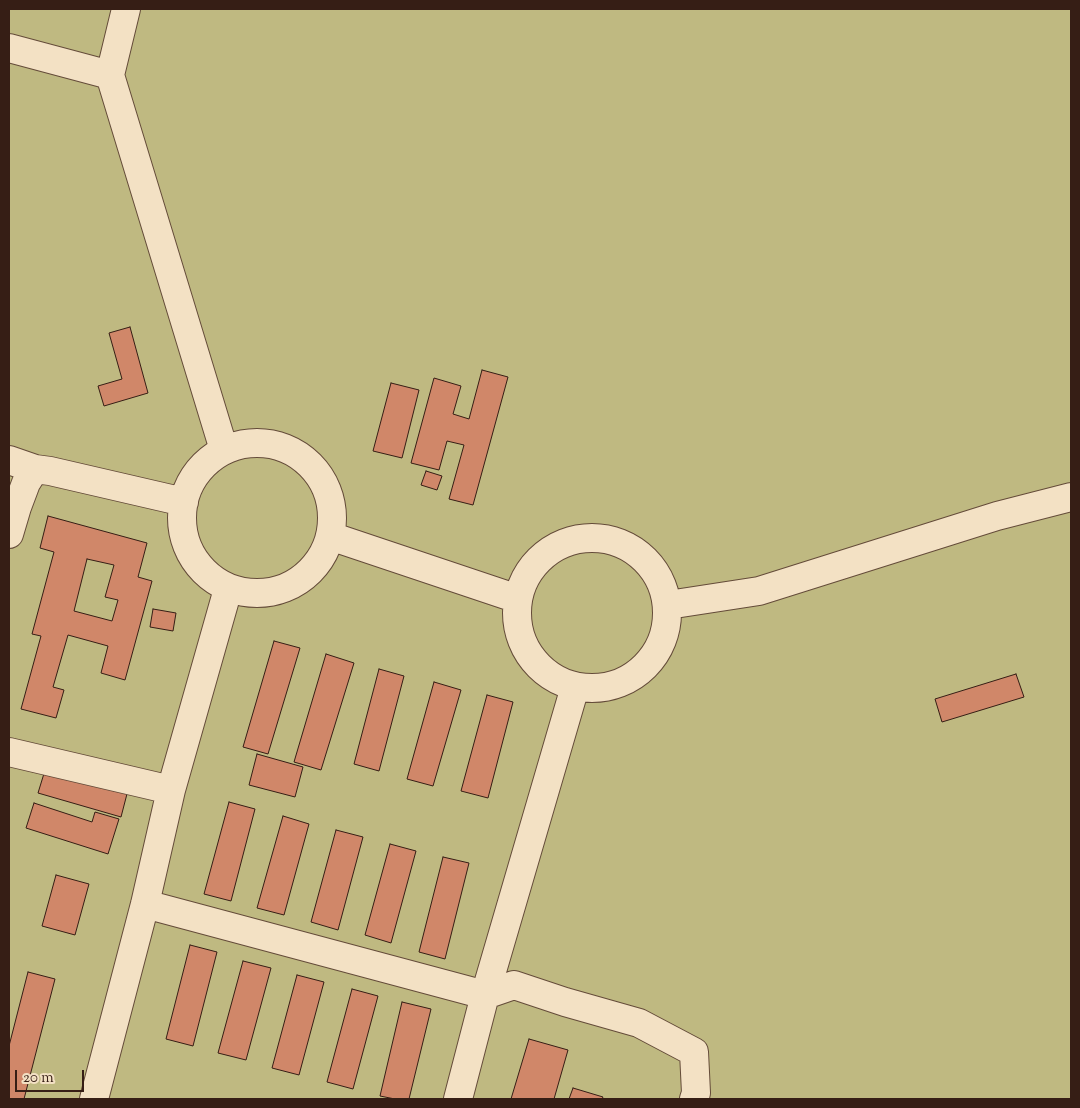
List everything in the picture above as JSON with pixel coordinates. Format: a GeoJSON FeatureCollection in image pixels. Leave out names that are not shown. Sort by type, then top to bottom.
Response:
{"type":"FeatureCollection","features":[{"type":"Feature","properties":{"kind":"street"},"geometry":{"type":"LineString","coordinates":[[126,9],[110,75],[224,450]]}},
{"type":"Feature","properties":{"kind":"street"},"geometry":{"type":"LineString","coordinates":[[9,48],[110,75]]}},
{"type":"Feature","properties":{"kind":"street"},"geometry":{"type":"LineString","coordinates":[[247,443],[271,444],[294,452],[313,467],[326,488],[332,511],[330,536],[322,556],[309,573],[291,586],[270,593],[249,594],[228,588],[207,576],[191,556],[183,533],[182,509],[184,502],[189,485],[204,465],[224,450],[247,443]]}},
{"type":"Feature","properties":{"kind":"street"},"geometry":{"type":"LineString","coordinates":[[9,460],[35,469],[184,502]]}},
{"type":"Feature","properties":{"kind":"street"},"geometry":{"type":"LineString","coordinates":[[9,534],[26,483],[35,469]]}},
{"type":"Feature","properties":{"kind":"street"},"geometry":{"type":"LineString","coordinates":[[668,605],[759,592],[987,519],[1071,497]]}},
{"type":"Feature","properties":{"kind":"street"},"geometry":{"type":"LineString","coordinates":[[330,536],[518,599]]}},
{"type":"Feature","properties":{"kind":"street"},"geometry":{"type":"LineString","coordinates":[[584,537],[608,538],[630,547],[648,562],[661,582],[668,605],[666,629],[658,651],[642,670],[622,682],[599,688],[575,687],[554,678],[536,664],[524,645],[517,622],[518,599],[526,577],[541,558],[560,544],[584,537]]}},
{"type":"Feature","properties":{"kind":"street"},"geometry":{"type":"LineString","coordinates":[[94,1099],[145,904],[171,790],[228,588]]}},
{"type":"Feature","properties":{"kind":"street"},"geometry":{"type":"LineString","coordinates":[[458,1099],[485,995],[575,687]]}},
{"type":"Feature","properties":{"kind":"street"},"geometry":{"type":"LineString","coordinates":[[9,752],[171,790]]}},
{"type":"Feature","properties":{"kind":"street"},"geometry":{"type":"LineString","coordinates":[[145,904],[485,995],[514,984],[565,1002],[639,1023],[694,1052],[696,1093],[694,1099]]}},
{"type":"Feature","properties":{"kind":"shaded area"},"geometry":{"type":"Polygon","coordinates":[[[9,9],[1071,9],[1071,1099],[9,1099],[9,9]]]}},
{"type":"Feature","properties":{"kind":"building"},"geometry":{"type":"Polygon","coordinates":[[[130,327],[148,393],[104,406],[98,386],[122,379],[109,333],[130,327]]]}},
{"type":"Feature","properties":{"kind":"building"},"geometry":{"type":"Polygon","coordinates":[[[482,370],[508,377],[473,505],[449,499],[464,445],[447,441],[439,470],[411,463],[434,378],[461,386],[453,414],[469,419],[482,370]]]}},
{"type":"Feature","properties":{"kind":"building"},"geometry":{"type":"Polygon","coordinates":[[[391,383],[419,390],[402,458],[373,451],[391,383]]]}},
{"type":"Feature","properties":{"kind":"building"},"geometry":{"type":"Polygon","coordinates":[[[426,471],[442,476],[437,490],[421,485],[426,471]]]}},
{"type":"Feature","properties":{"kind":"building"},"geometry":{"type":"Polygon","coordinates":[[[48,516],[147,543],[138,577],[152,581],[125,680],[101,673],[108,646],[68,635],[53,687],[64,690],[56,718],[21,709],[41,636],[32,634],[54,552],[40,548],[48,516]],[[87,559],[74,611],[112,621],[118,600],[105,597],[114,565],[87,559]]]}},
{"type":"Feature","properties":{"kind":"building"},"geometry":{"type":"Polygon","coordinates":[[[153,609],[176,613],[173,631],[150,627],[153,609]]]}},
{"type":"Feature","properties":{"kind":"building"},"geometry":{"type":"Polygon","coordinates":[[[274,641],[300,648],[268,754],[243,747],[274,641]]]}},
{"type":"Feature","properties":{"kind":"building"},"geometry":{"type":"Polygon","coordinates":[[[326,654],[354,663],[321,770],[294,762],[326,654]]]}},
{"type":"Feature","properties":{"kind":"building"},"geometry":{"type":"Polygon","coordinates":[[[379,669],[404,676],[379,771],[354,764],[379,669]]]}},
{"type":"Feature","properties":{"kind":"building"},"geometry":{"type":"Polygon","coordinates":[[[1016,674],[1024,697],[942,722],[935,699],[1016,674]]]}},
{"type":"Feature","properties":{"kind":"building"},"geometry":{"type":"Polygon","coordinates":[[[434,682],[461,690],[433,786],[407,779],[434,682]]]}},
{"type":"Feature","properties":{"kind":"building"},"geometry":{"type":"Polygon","coordinates":[[[487,695],[513,702],[488,798],[461,791],[487,695]]]}},
{"type":"Feature","properties":{"kind":"building"},"geometry":{"type":"Polygon","coordinates":[[[257,754],[303,767],[295,797],[249,785],[257,754]]]}},
{"type":"Feature","properties":{"kind":"building"},"geometry":{"type":"Polygon","coordinates":[[[46,767],[128,790],[121,817],[38,793],[46,767]]]}},
{"type":"Feature","properties":{"kind":"building"},"geometry":{"type":"Polygon","coordinates":[[[229,802],[255,809],[231,901],[204,894],[229,802]]]}},
{"type":"Feature","properties":{"kind":"building"},"geometry":{"type":"Polygon","coordinates":[[[34,803],[92,822],[95,812],[119,819],[108,854],[26,828],[34,803]]]}},
{"type":"Feature","properties":{"kind":"building"},"geometry":{"type":"Polygon","coordinates":[[[283,816],[309,824],[284,915],[257,908],[283,816]]]}},
{"type":"Feature","properties":{"kind":"building"},"geometry":{"type":"Polygon","coordinates":[[[336,830],[363,837],[338,930],[311,922],[336,830]]]}},
{"type":"Feature","properties":{"kind":"building"},"geometry":{"type":"Polygon","coordinates":[[[390,844],[416,851],[391,943],[365,935],[390,844]]]}},
{"type":"Feature","properties":{"kind":"building"},"geometry":{"type":"Polygon","coordinates":[[[443,857],[469,863],[445,959],[419,952],[443,857]]]}},
{"type":"Feature","properties":{"kind":"building"},"geometry":{"type":"Polygon","coordinates":[[[56,875],[89,884],[75,935],[42,926],[56,875]]]}},
{"type":"Feature","properties":{"kind":"building"},"geometry":{"type":"Polygon","coordinates":[[[190,945],[217,952],[193,1046],[166,1039],[190,945]]]}},
{"type":"Feature","properties":{"kind":"building"},"geometry":{"type":"Polygon","coordinates":[[[243,961],[271,968],[246,1060],[218,1053],[243,961]]]}},
{"type":"Feature","properties":{"kind":"building"},"geometry":{"type":"Polygon","coordinates":[[[28,972],[55,979],[24,1099],[9,1099],[9,1046],[28,972]]]}},
{"type":"Feature","properties":{"kind":"building"},"geometry":{"type":"Polygon","coordinates":[[[297,975],[324,982],[299,1075],[272,1068],[297,975]]]}},
{"type":"Feature","properties":{"kind":"building"},"geometry":{"type":"Polygon","coordinates":[[[352,989],[378,996],[353,1089],[327,1082],[352,989]]]}},
{"type":"Feature","properties":{"kind":"building"},"geometry":{"type":"Polygon","coordinates":[[[402,1002],[431,1009],[409,1099],[395,1099],[380,1096],[402,1002]]]}},
{"type":"Feature","properties":{"kind":"building"},"geometry":{"type":"Polygon","coordinates":[[[529,1039],[568,1050],[554,1099],[511,1099],[529,1039]]]}},
{"type":"Feature","properties":{"kind":"building"},"geometry":{"type":"Polygon","coordinates":[[[573,1088],[603,1097],[602,1099],[569,1099],[573,1088]]]}}]}
